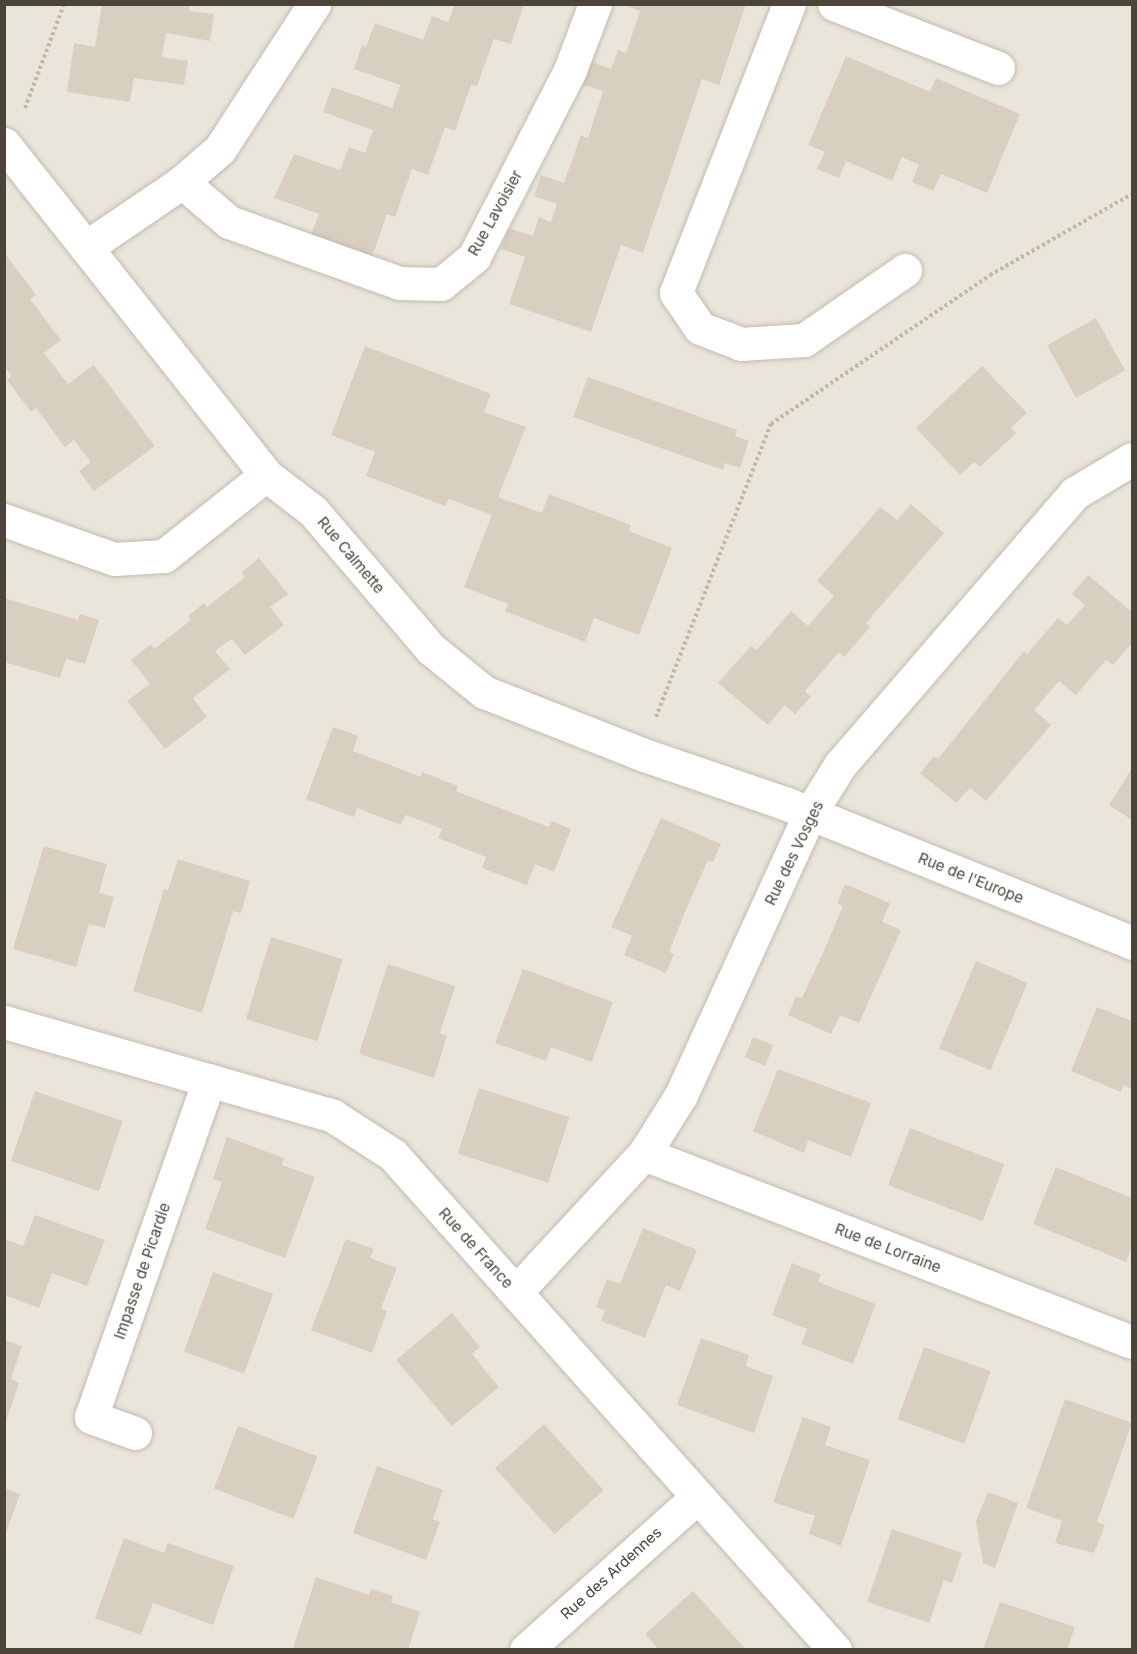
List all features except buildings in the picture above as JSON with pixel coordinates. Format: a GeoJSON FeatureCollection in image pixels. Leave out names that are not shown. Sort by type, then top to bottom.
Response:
{"type":"FeatureCollection","features":[{"type":"Feature","properties":{"kind":"street"},"geometry":{"type":"LineString","coordinates":[[88,246],[182,182],[220,149],[314,4]]}},
{"type":"Feature","properties":{"kind":"street","name":"Rue Lavoisier"},"geometry":{"type":"LineString","coordinates":[[182,182],[229,222],[399,283],[441,284],[474,257],[570,70],[595,4]]}},
{"type":"Feature","properties":{"kind":"street"},"geometry":{"type":"LineString","coordinates":[[789,4],[676,293],[700,328],[741,344],[804,340],[905,270]]}},
{"type":"Feature","properties":{"kind":"street"},"geometry":{"type":"LineString","coordinates":[[834,4],[998,68]]}},
{"type":"Feature","properties":{"kind":"street","name":"Rue Calmette"},"geometry":{"type":"LineString","coordinates":[[7,145],[266,475],[313,511],[431,649],[484,692],[641,754],[810,813]]}},
{"type":"Feature","properties":{"kind":"street","name":"Rue des Vosges"},"geometry":{"type":"LineString","coordinates":[[516,1292],[644,1154],[681,1095],[810,813],[840,765],[1075,493],[1132,459]]}},
{"type":"Feature","properties":{"kind":"street"},"geometry":{"type":"LineString","coordinates":[[4,520],[114,559],[164,556],[266,475]]}},
{"type":"Feature","properties":{"kind":"street","name":"Rue de l'Europe"},"geometry":{"type":"LineString","coordinates":[[810,813],[1132,943]]}},
{"type":"Feature","properties":{"kind":"street","name":"Rue de France"},"geometry":{"type":"LineString","coordinates":[[4,1022],[333,1116],[393,1155],[835,1650]]}},
{"type":"Feature","properties":{"kind":"street","name":"Impasse de Picardie"},"geometry":{"type":"LineString","coordinates":[[135,1432],[91,1418],[209,1080]]}},
{"type":"Feature","properties":{"kind":"street","name":"Rue de Lorraine"},"geometry":{"type":"LineString","coordinates":[[644,1154],[1132,1342]]}},
{"type":"Feature","properties":{"kind":"street","name":"Rue des Ardennes"},"geometry":{"type":"LineString","coordinates":[[526,1650],[697,1497]]}},
{"type":"Feature","properties":{"kind":"path"},"geometry":{"type":"LineString","coordinates":[[7,145],[64,4]]}},
{"type":"Feature","properties":{"kind":"path"},"geometry":{"type":"LineString","coordinates":[[641,754],[771,424],[990,275],[1132,194]]}},
{"type":"Feature","properties":{"kind":"shaded area"},"geometry":{"type":"Polygon","coordinates":[[[5,5],[1132,5],[1132,1649],[5,1649],[5,5]]]}}]}
